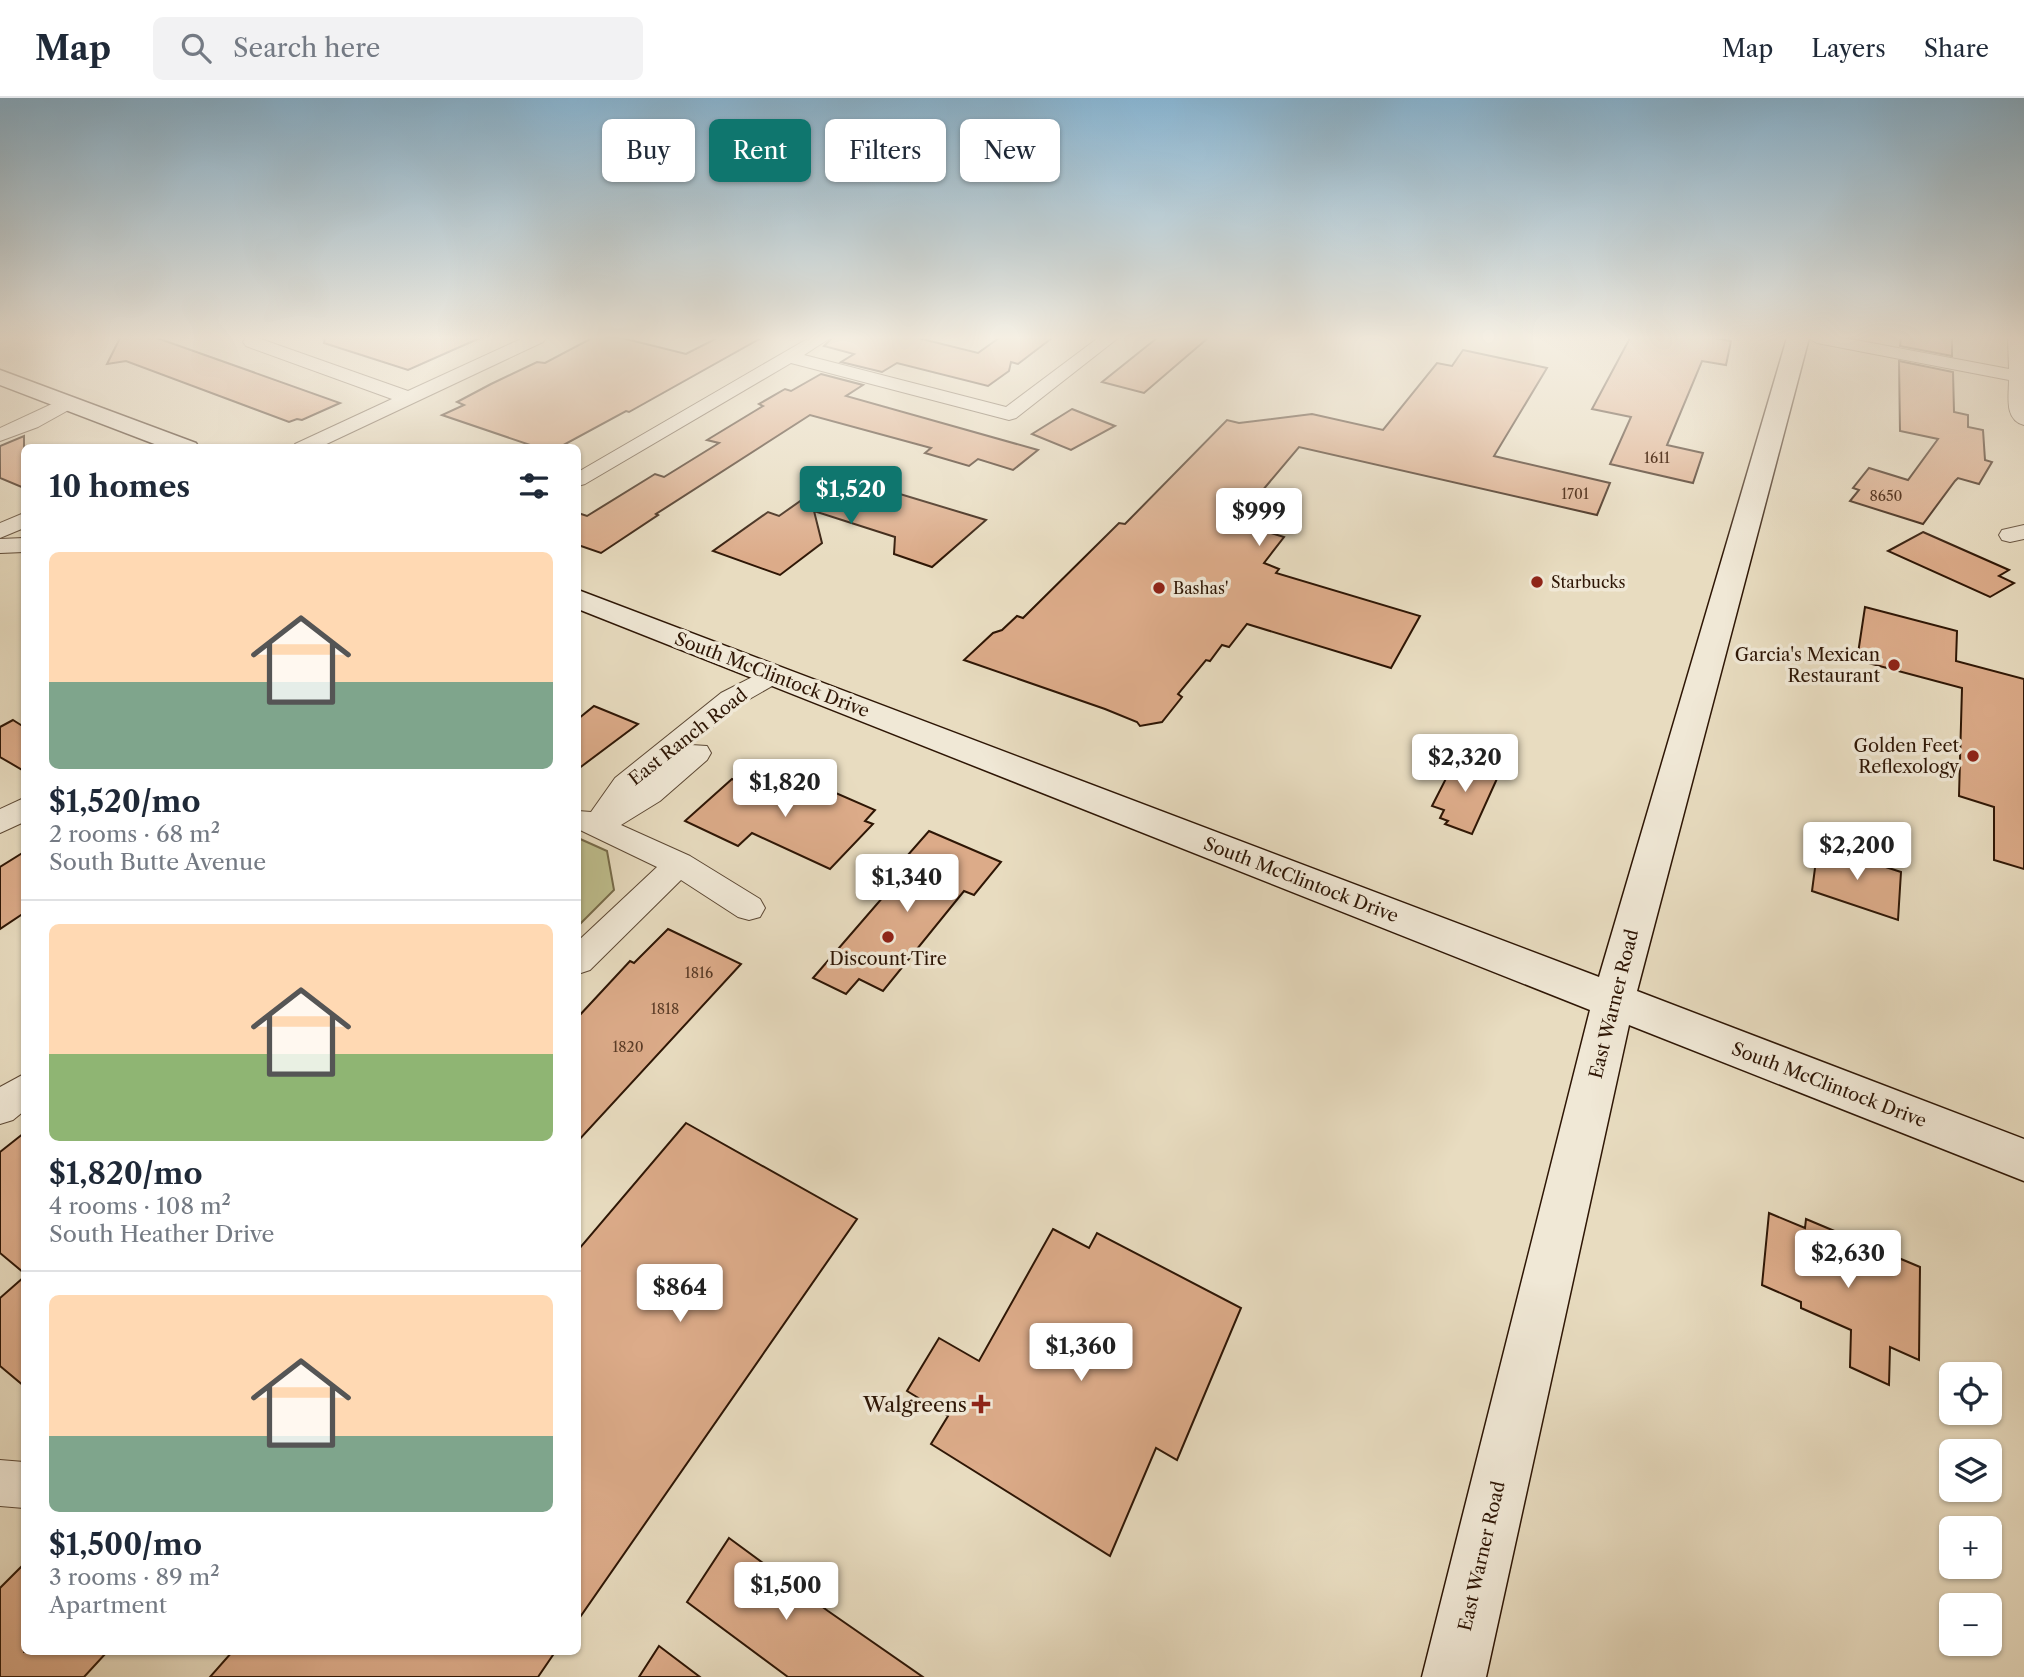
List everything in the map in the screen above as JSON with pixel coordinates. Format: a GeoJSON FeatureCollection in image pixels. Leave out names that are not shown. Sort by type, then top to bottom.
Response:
{"type":"FeatureCollection","features":[{"type":"Feature","properties":{"kind":"main road"},"geometry":{"type":"LineString","coordinates":[[90,412],[176,444]]}},
{"type":"Feature","properties":{"kind":"main road","name":"East Warner Road"},"geometry":{"type":"LineString","coordinates":[[1454,1677],[1613,1001],[1777,412]]}},
{"type":"Feature","properties":{"kind":"main road","name":"South McClintock Drive"},"geometry":{"type":"LineString","coordinates":[[581,600],[2024,1160]]}},
{"type":"Feature","properties":{"kind":"street"},"geometry":{"type":"LineString","coordinates":[[0,425],[41,412]]}},
{"type":"Feature","properties":{"kind":"street"},"geometry":{"type":"LineString","coordinates":[[0,435],[51,412]]}},
{"type":"Feature","properties":{"kind":"street"},"geometry":{"type":"LineString","coordinates":[[310,444],[379,412]]}},
{"type":"Feature","properties":{"kind":"street"},"geometry":{"type":"LineString","coordinates":[[581,478],[695,412]]}},
{"type":"Feature","properties":{"kind":"street"},"geometry":{"type":"LineString","coordinates":[[0,545],[21,545]]}},
{"type":"Feature","properties":{"kind":"street","name":"East Ranch Road"},"geometry":{"type":"LineString","coordinates":[[587,822],[650,794],[747,709],[772,675]]}},
{"type":"Feature","properties":{"kind":"street"},"geometry":{"type":"LineString","coordinates":[[0,823],[21,810]]}},
{"type":"Feature","properties":{"kind":"street"},"geometry":{"type":"LineString","coordinates":[[587,822],[678,864],[749,908]]}},
{"type":"Feature","properties":{"kind":"street"},"geometry":{"type":"LineString","coordinates":[[581,958],[678,864]]}},
{"type":"Feature","properties":{"kind":"street"},"geometry":{"type":"LineString","coordinates":[[0,1108],[21,1092]]}},
{"type":"Feature","properties":{"kind":"street"},"geometry":{"type":"LineString","coordinates":[[0,1483],[21,1485]]}},
{"type":"Feature","properties":{"kind":"green space"},"geometry":{"type":"Polygon","coordinates":[[[581,839],[607,851],[614,890],[581,923],[581,839]]]}},
{"type":"Feature","properties":{"kind":"building"},"geometry":{"type":"Polygon","coordinates":[[[261,412],[321,412],[302,420],[289,422],[261,412]]]}},
{"type":"Feature","properties":{"kind":"building"},"geometry":{"type":"Polygon","coordinates":[[[449,412],[625,412],[565,444],[527,444],[442,415],[449,412]]]}},
{"type":"Feature","properties":{"kind":"building"},"geometry":{"type":"Polygon","coordinates":[[[754,412],[902,412],[1038,450],[1013,470],[978,459],[969,466],[925,453],[931,448],[810,415],[656,514],[658,515],[601,553],[581,546],[581,514],[587,516],[655,474],[664,477],[719,443],[707,440],[754,412]]]}},
{"type":"Feature","properties":{"kind":"building"},"geometry":{"type":"Polygon","coordinates":[[[1068,412],[1079,412],[1115,426],[1071,450],[1032,434],[1068,412]]]}},
{"type":"Feature","properties":{"kind":"building"},"geometry":{"type":"Polygon","coordinates":[[[1398,412],[1521,412],[1494,456],[1610,483],[1597,515],[1299,447],[1246,510],[1273,517],[1265,528],[1284,537],[1264,563],[1279,569],[1276,573],[1420,616],[1391,668],[1247,624],[1229,647],[1222,645],[1210,661],[1206,660],[1178,694],[1182,697],[1162,722],[1140,726],[1137,722],[1105,709],[964,660],[993,633],[1002,630],[1017,616],[1023,618],[1119,523],[1125,524],[1227,420],[1239,423],[1312,414],[1383,430],[1398,412]]]}},
{"type":"Feature","properties":{"kind":"building"},"geometry":{"type":"Polygon","coordinates":[[[1605,412],[1681,412],[1667,445],[1703,453],[1693,483],[1610,464],[1631,417],[1605,412]]]}},
{"type":"Feature","properties":{"kind":"building"},"geometry":{"type":"Polygon","coordinates":[[[1900,412],[1954,412],[1968,415],[1968,427],[1983,430],[1985,460],[1992,462],[1979,484],[1958,478],[1923,524],[1850,501],[1859,490],[1853,488],[1869,468],[1908,480],[1938,439],[1900,431],[1900,412]]]}},
{"type":"Feature","properties":{"kind":"building"},"geometry":{"type":"Polygon","coordinates":[[[24,436],[24,444],[21,444],[21,487],[0,478],[0,446],[24,436]]]}},
{"type":"Feature","properties":{"kind":"building"},"geometry":{"type":"Polygon","coordinates":[[[837,475],[986,520],[932,567],[894,554],[895,537],[814,511],[822,543],[780,575],[713,551],[768,512],[779,516],[837,475]]]}},
{"type":"Feature","properties":{"kind":"building"},"geometry":{"type":"Polygon","coordinates":[[[1923,532],[2009,570],[1999,576],[2014,583],[1990,597],[1888,551],[1923,532]]]}},
{"type":"Feature","properties":{"kind":"building"},"geometry":{"type":"Polygon","coordinates":[[[1865,607],[1957,631],[1956,661],[2024,679],[2024,869],[1994,860],[1994,807],[1959,796],[1962,688],[1857,660],[1865,607]]]}},
{"type":"Feature","properties":{"kind":"building"},"geometry":{"type":"Polygon","coordinates":[[[594,706],[638,724],[581,767],[581,717],[594,706]]]}},
{"type":"Feature","properties":{"kind":"building"},"geometry":{"type":"Polygon","coordinates":[[[13,720],[21,725],[21,769],[0,757],[0,727],[13,720]]]}},
{"type":"Feature","properties":{"kind":"building"},"geometry":{"type":"Polygon","coordinates":[[[1457,757],[1500,772],[1472,834],[1445,824],[1448,821],[1440,818],[1444,810],[1432,806],[1457,757]]]}},
{"type":"Feature","properties":{"kind":"building"},"geometry":{"type":"Polygon","coordinates":[[[753,774],[810,799],[822,787],[875,810],[865,821],[873,824],[830,869],[752,833],[738,846],[685,821],[732,779],[743,784],[753,774]]]}},
{"type":"Feature","properties":{"kind":"building","name":"Discount Tire"},"geometry":{"type":"Polygon","coordinates":[[[929,831],[1001,862],[974,895],[964,891],[883,991],[859,979],[846,994],[813,978],[916,859],[907,856],[929,831]]]}},
{"type":"Feature","properties":{"kind":"building"},"geometry":{"type":"Polygon","coordinates":[[[1818,845],[1901,872],[1898,920],[1812,891],[1818,845]]]}},
{"type":"Feature","properties":{"kind":"building"},"geometry":{"type":"Polygon","coordinates":[[[21,854],[21,915],[0,929],[0,867],[21,854]]]}},
{"type":"Feature","properties":{"kind":"building"},"geometry":{"type":"Polygon","coordinates":[[[668,929],[741,964],[581,1138],[581,1014],[630,961],[634,963],[668,929]]]}},
{"type":"Feature","properties":{"kind":"building"},"geometry":{"type":"Polygon","coordinates":[[[686,1123],[857,1219],[581,1616],[581,1246],[686,1123]]]}},
{"type":"Feature","properties":{"kind":"building"},"geometry":{"type":"Polygon","coordinates":[[[21,1135],[21,1270],[0,1253],[0,1152],[21,1135]]]}},
{"type":"Feature","properties":{"kind":"building"},"geometry":{"type":"Polygon","coordinates":[[[1769,1213],[1805,1228],[1806,1219],[1920,1267],[1919,1360],[1890,1347],[1889,1385],[1850,1367],[1851,1330],[1801,1308],[1801,1302],[1762,1285],[1769,1213]]]}},
{"type":"Feature","properties":{"kind":"building","name":"Walgreens"},"geometry":{"type":"Polygon","coordinates":[[[1053,1229],[1089,1248],[1097,1233],[1241,1308],[1177,1460],[1156,1448],[1110,1556],[931,1444],[948,1416],[907,1391],[939,1338],[979,1361],[1053,1229]]]}},
{"type":"Feature","properties":{"kind":"building"},"geometry":{"type":"Polygon","coordinates":[[[21,1280],[21,1384],[0,1366],[0,1298],[21,1280]]]}},
{"type":"Feature","properties":{"kind":"building"},"geometry":{"type":"Polygon","coordinates":[[[729,1538],[923,1677],[788,1677],[687,1602],[729,1538]]]}},
{"type":"Feature","properties":{"kind":"building"},"geometry":{"type":"Polygon","coordinates":[[[21,1567],[21,1655],[104,1655],[84,1677],[0,1677],[0,1588],[21,1567]]]}},
{"type":"Feature","properties":{"kind":"building"},"geometry":{"type":"Polygon","coordinates":[[[659,1646],[700,1677],[639,1677],[659,1646]]]}},
{"type":"Feature","properties":{"kind":"building"},"geometry":{"type":"Polygon","coordinates":[[[229,1655],[553,1655],[538,1677],[210,1677],[229,1655]]]}},
{"type":"Feature","properties":{"kind":"place","name":"Starbucks"},"geometry":{"type":"Point","coordinates":[1537,582]}},
{"type":"Feature","properties":{"kind":"place","name":"Bashas'"},"geometry":{"type":"Point","coordinates":[1159,588]}},
{"type":"Feature","properties":{"kind":"place","name":"Garcia's Mexican Restaurant"},"geometry":{"type":"Point","coordinates":[1894,665]}},
{"type":"Feature","properties":{"kind":"place","name":"Golden Feet Reflexology"},"geometry":{"type":"Point","coordinates":[1973,756]}},
{"type":"Feature","properties":{"kind":"place","name":"Discount Tire"},"geometry":{"type":"Point","coordinates":[888,937]}},
{"type":"Feature","properties":{"kind":"place","name":"Walgreens"},"geometry":{"type":"Point","coordinates":[981,1404]}}]}
